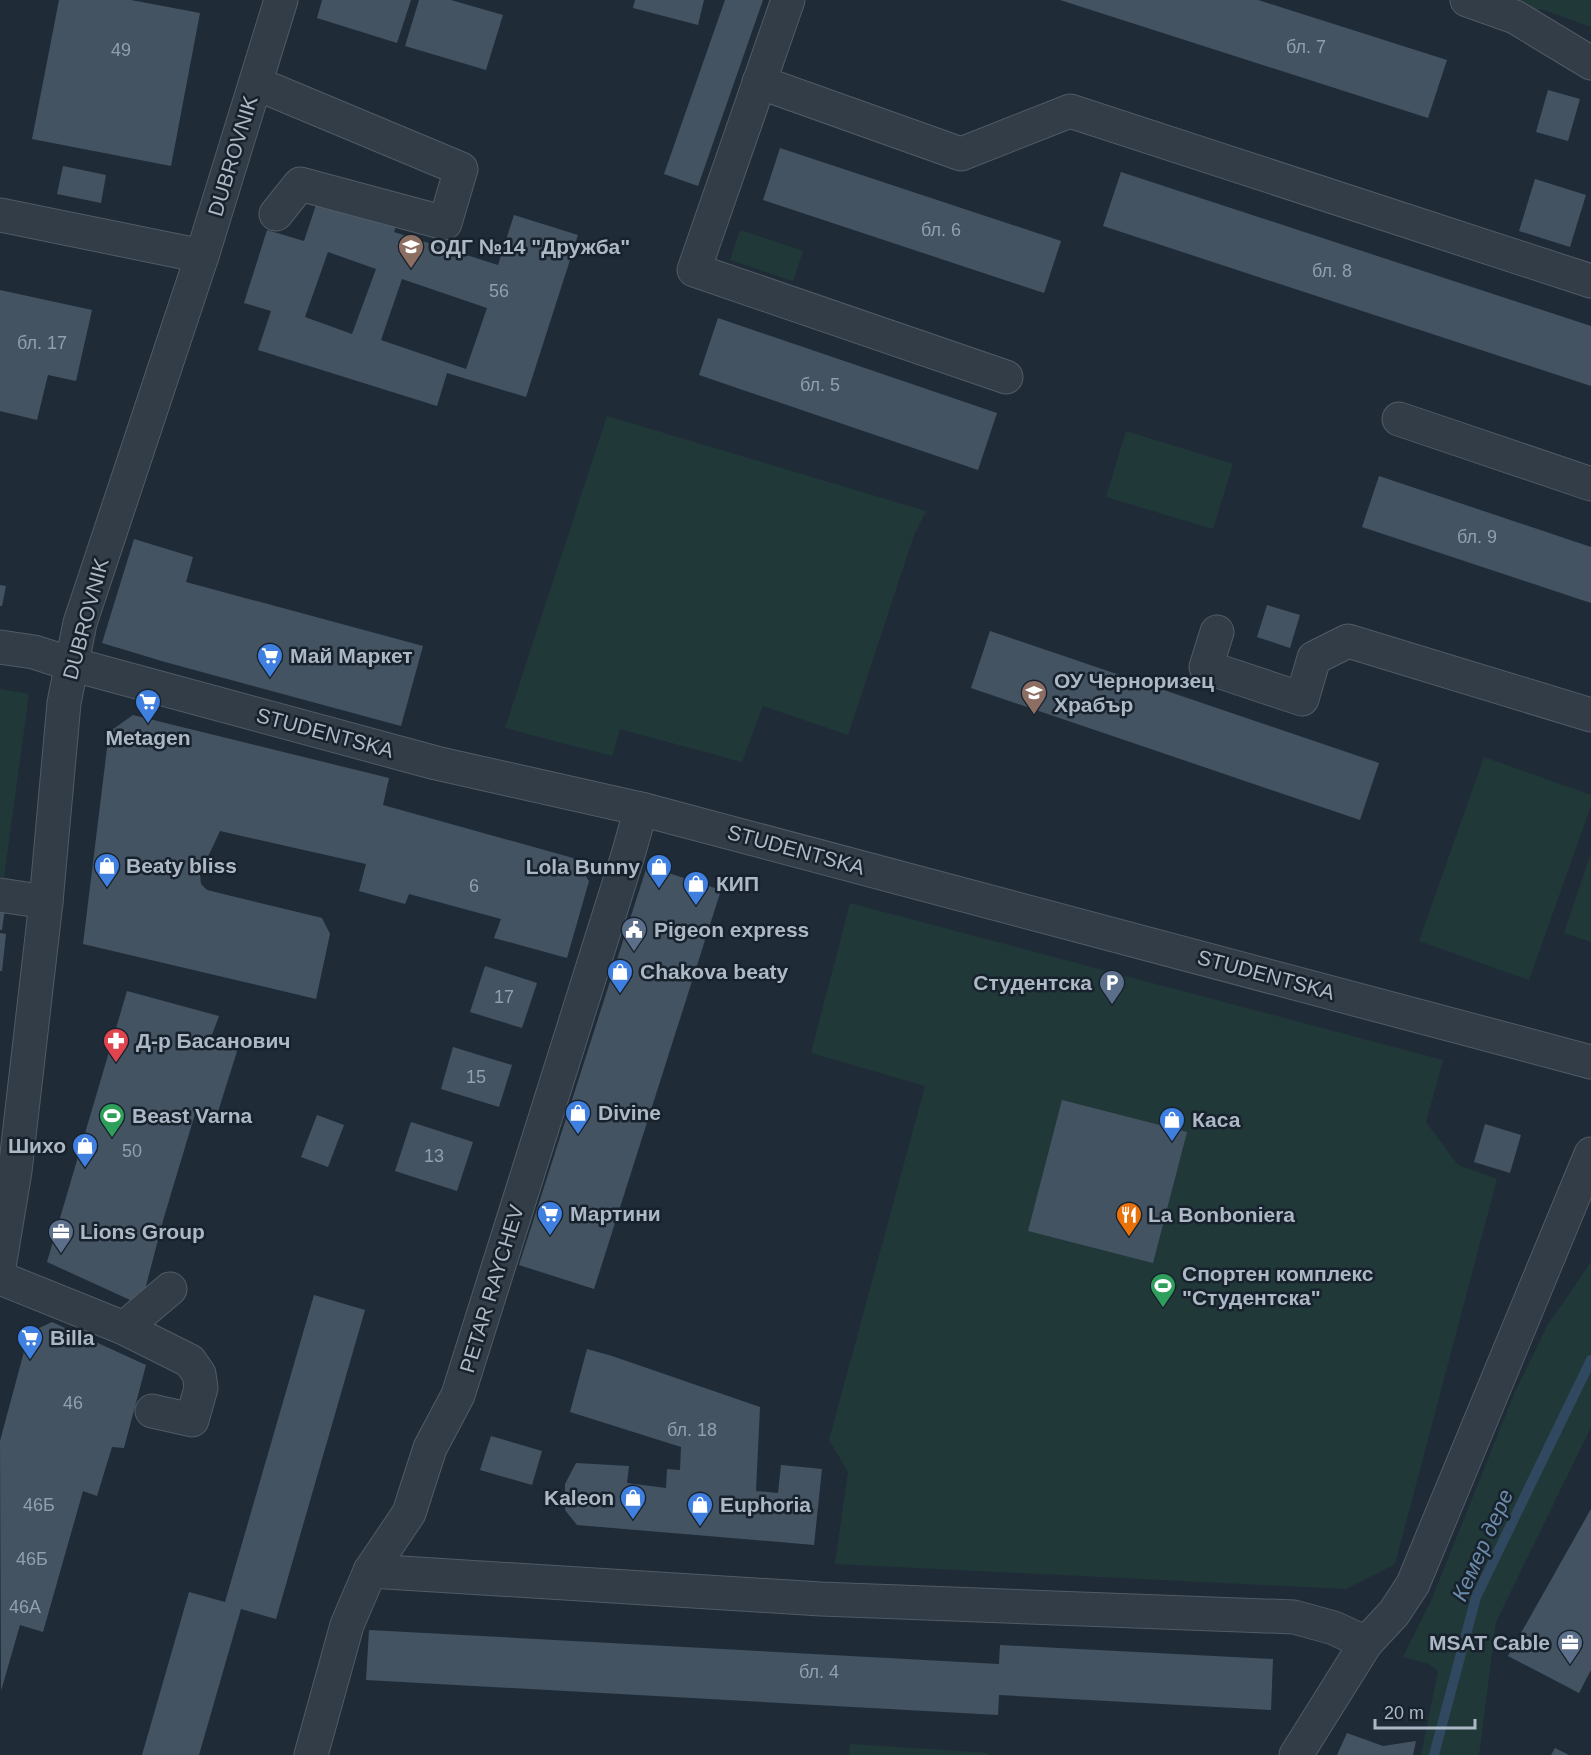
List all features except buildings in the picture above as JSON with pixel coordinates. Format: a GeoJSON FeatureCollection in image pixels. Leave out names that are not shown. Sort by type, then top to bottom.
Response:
{"type":"FeatureCollection","features":[{"type":"Feature","properties":{"kind":"street","name":"DUBROVNIK"},"geometry":{"type":"LineString","coordinates":[[0,1261],[15,1171],[46,902],[64,703],[80,623],[202,256],[281,0]]}},
{"type":"Feature","properties":{"kind":"street"},"geometry":{"type":"LineString","coordinates":[[788,0],[694,270],[1006,376]]}},
{"type":"Feature","properties":{"kind":"street"},"geometry":{"type":"LineString","coordinates":[[1467,0],[1515,16],[1590,61]]}},
{"type":"Feature","properties":{"kind":"street"},"geometry":{"type":"LineString","coordinates":[[759,82],[961,153],[1070,111],[1591,281]]}},
{"type":"Feature","properties":{"kind":"street"},"geometry":{"type":"LineString","coordinates":[[255,85],[461,169],[445,223],[300,184],[276,214]]}},
{"type":"Feature","properties":{"kind":"street"},"geometry":{"type":"LineString","coordinates":[[0,215],[202,256]]}},
{"type":"Feature","properties":{"kind":"street"},"geometry":{"type":"LineString","coordinates":[[1399,419],[1591,484]]}},
{"type":"Feature","properties":{"kind":"street"},"geometry":{"type":"LineString","coordinates":[[1217,632],[1206,667],[1302,699],[1314,658],[1348,641],[1591,716]]}},
{"type":"Feature","properties":{"kind":"street","name":"STUDENTSKA"},"geometry":{"type":"LineString","coordinates":[[0,647],[34,652],[436,764],[641,808],[1591,1062]]}},
{"type":"Feature","properties":{"kind":"street","name":"PETAR RAYCHEV"},"geometry":{"type":"LineString","coordinates":[[311,1755],[347,1625],[370,1571],[408,1513],[430,1448],[458,1395],[641,808]]}},
{"type":"Feature","properties":{"kind":"street"},"geometry":{"type":"LineString","coordinates":[[0,895],[46,902]]}},
{"type":"Feature","properties":{"kind":"street"},"geometry":{"type":"LineString","coordinates":[[1296,1755],[1366,1643],[1394,1613],[1413,1584],[1591,1154]]}},
{"type":"Feature","properties":{"kind":"street"},"geometry":{"type":"LineString","coordinates":[[0,1278],[124,1328],[190,1361],[199,1374],[201,1388],[192,1420],[152,1410]]}},
{"type":"Feature","properties":{"kind":"street"},"geometry":{"type":"LineString","coordinates":[[124,1328],[170,1289]]}},
{"type":"Feature","properties":{"kind":"street"},"geometry":{"type":"LineString","coordinates":[[370,1571],[821,1599],[1294,1617],[1334,1628],[1366,1643]]}},
{"type":"Feature","properties":{"kind":"green space"},"geometry":{"type":"Polygon","coordinates":[[[1467,0],[1591,0],[1591,27],[1541,9],[1515,17],[1467,0]]]}},
{"type":"Feature","properties":{"kind":"green space"},"geometry":{"type":"Polygon","coordinates":[[[740,230],[803,251],[793,281],[730,260],[740,230]]]}},
{"type":"Feature","properties":{"kind":"green space"},"geometry":{"type":"Polygon","coordinates":[[[607,416],[926,511],[914,535],[848,735],[763,706],[742,762],[620,729],[612,756],[505,728],[607,416]]]}},
{"type":"Feature","properties":{"kind":"green space"},"geometry":{"type":"Polygon","coordinates":[[[1126,431],[1233,464],[1213,529],[1106,497],[1126,431]]]}},
{"type":"Feature","properties":{"kind":"green space"},"geometry":{"type":"Polygon","coordinates":[[[0,689],[29,694],[4,877],[0,876],[0,689]]]}},
{"type":"Feature","properties":{"kind":"green space"},"geometry":{"type":"Polygon","coordinates":[[[1484,757],[1591,795],[1591,806],[1529,980],[1419,941],[1484,757]]]}},
{"type":"Feature","properties":{"kind":"green space"},"geometry":{"type":"Polygon","coordinates":[[[1591,853],[1591,942],[1564,933],[1591,853]]]}},
{"type":"Feature","properties":{"kind":"green space","name":"Спортен комплекс \"Студентска\""},"geometry":{"type":"Polygon","coordinates":[[[850,903],[1443,1060],[1426,1122],[1458,1165],[1497,1179],[1395,1564],[1346,1589],[835,1564],[848,1472],[829,1440],[925,1086],[811,1053],[850,903]]]}},
{"type":"Feature","properties":{"kind":"green space"},"geometry":{"type":"Polygon","coordinates":[[[1591,1262],[1591,1427],[1496,1622],[1479,1755],[1421,1755],[1438,1671],[1429,1664],[1403,1657],[1431,1601],[1514,1394],[1547,1326],[1591,1262]]]}},
{"type":"Feature","properties":{"kind":"green space"},"geometry":{"type":"Polygon","coordinates":[[[850,1744],[989,1753],[989,1755],[849,1755],[850,1744]]]}},
{"type":"Feature","properties":{"kind":"waterway","name":"Кемер дере"},"geometry":{"type":"LineString","coordinates":[[1434,1755],[1476,1597],[1591,1360]]}},
{"type":"Feature","properties":{"kind":"place","name":"ОДГ №14 \"Дружба\""},"geometry":{"type":"Point","coordinates":[411,270]}},
{"type":"Feature","properties":{"kind":"place","name":"Май Маркет"},"geometry":{"type":"Point","coordinates":[270,679]}},
{"type":"Feature","properties":{"kind":"place","name":"ОУ Черноризец Храбър"},"geometry":{"type":"Point","coordinates":[1034,716]}},
{"type":"Feature","properties":{"kind":"place","name":"Metagen"},"geometry":{"type":"Point","coordinates":[148,725]}},
{"type":"Feature","properties":{"kind":"place","name":"Beaty bliss"},"geometry":{"type":"Point","coordinates":[107,889]}},
{"type":"Feature","properties":{"kind":"place","name":"Lola Bunny"},"geometry":{"type":"Point","coordinates":[659,890]}},
{"type":"Feature","properties":{"kind":"place","name":"КИП"},"geometry":{"type":"Point","coordinates":[696,907]}},
{"type":"Feature","properties":{"kind":"place","name":"Pigeon express"},"geometry":{"type":"Point","coordinates":[634,953]}},
{"type":"Feature","properties":{"kind":"place","name":"Chakova beaty"},"geometry":{"type":"Point","coordinates":[620,995]}},
{"type":"Feature","properties":{"kind":"place","name":"Студентска"},"geometry":{"type":"Point","coordinates":[1112,1006]}},
{"type":"Feature","properties":{"kind":"place","name":"Д-р Басанович"},"geometry":{"type":"Point","coordinates":[116,1064]}},
{"type":"Feature","properties":{"kind":"place","name":"Divine"},"geometry":{"type":"Point","coordinates":[578,1136]}},
{"type":"Feature","properties":{"kind":"place","name":"Beast Varna"},"geometry":{"type":"Point","coordinates":[112,1139]}},
{"type":"Feature","properties":{"kind":"place","name":"Каса"},"geometry":{"type":"Point","coordinates":[1172,1143]}},
{"type":"Feature","properties":{"kind":"place","name":"Шихо"},"geometry":{"type":"Point","coordinates":[85,1169]}},
{"type":"Feature","properties":{"kind":"place","name":"Мартини"},"geometry":{"type":"Point","coordinates":[550,1237]}},
{"type":"Feature","properties":{"kind":"place","name":"La Bonboniera"},"geometry":{"type":"Point","coordinates":[1129,1238]}},
{"type":"Feature","properties":{"kind":"place","name":"Lions Group"},"geometry":{"type":"Point","coordinates":[61,1255]}},
{"type":"Feature","properties":{"kind":"place","name":"Спортен комплекс \"Студентска\""},"geometry":{"type":"Point","coordinates":[1163,1309]}},
{"type":"Feature","properties":{"kind":"place","name":"Billa"},"geometry":{"type":"Point","coordinates":[30,1361]}},
{"type":"Feature","properties":{"kind":"place","name":"Kaleon"},"geometry":{"type":"Point","coordinates":[633,1521]}},
{"type":"Feature","properties":{"kind":"place","name":"Euphoria"},"geometry":{"type":"Point","coordinates":[700,1528]}},
{"type":"Feature","properties":{"kind":"place","name":"MSAT Cable"},"geometry":{"type":"Point","coordinates":[1570,1666]}}]}
